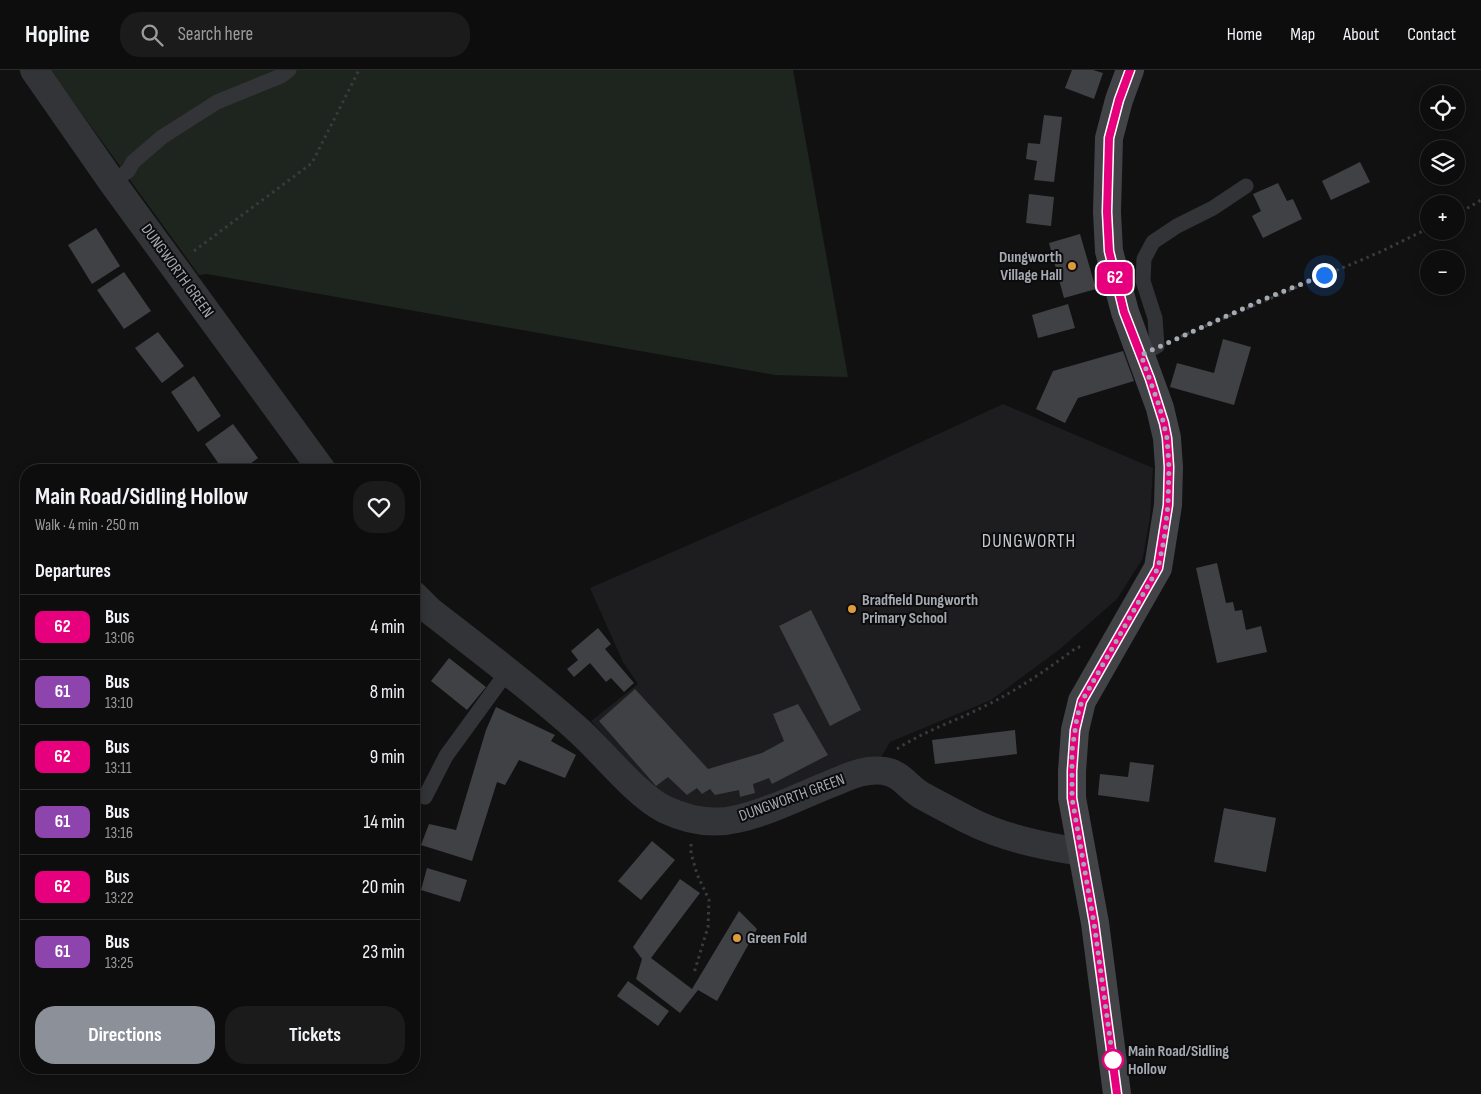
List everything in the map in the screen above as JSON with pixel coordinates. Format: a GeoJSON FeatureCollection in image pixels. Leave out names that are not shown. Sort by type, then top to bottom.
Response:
{"type":"FeatureCollection","features":[{"type":"Feature","properties":{"kind":"main road"},"geometry":{"type":"LineString","coordinates":[[1117,1094],[1094,923],[1072,798],[1072,751],[1077,717],[1082,701],[1158,568],[1168,505],[1169,467],[1167,438],[1149,351],[1124,312],[1109,251],[1107,212],[1109,138],[1119,100],[1130,70]]}},
{"type":"Feature","properties":{"kind":"street","name":"DUNGWORTH GREEN"},"geometry":{"type":"LineString","coordinates":[[34,70],[112,182],[318,464]]}},
{"type":"Feature","properties":{"kind":"street","name":"DUNGWORTH GREEN"},"geometry":{"type":"LineString","coordinates":[[420,601],[547,702],[641,792],[662,808],[683,817],[708,822],[737,819],[769,809],[867,769],[886,771]]}},
{"type":"Feature","properties":{"kind":"street"},"geometry":{"type":"LineString","coordinates":[[886,771],[900,777],[920,794],[970,821],[998,833],[1034,844],[1081,852]]}},
{"type":"Feature","properties":{"kind":"lane"},"geometry":{"type":"LineString","coordinates":[[112,182],[128,170],[133,162],[162,137],[217,102],[281,76],[289,70]]}},
{"type":"Feature","properties":{"kind":"lane"},"geometry":{"type":"LineString","coordinates":[[1149,351],[1155,318],[1144,280],[1144,259],[1154,242],[1177,226],[1213,208],[1246,186]]}},
{"type":"Feature","properties":{"kind":"lane"},"geometry":{"type":"LineString","coordinates":[[425,797],[446,756],[507,672]]}},
{"type":"Feature","properties":{"kind":"path"},"geometry":{"type":"LineString","coordinates":[[174,266],[312,163],[359,70]]}},
{"type":"Feature","properties":{"kind":"path"},"geometry":{"type":"LineString","coordinates":[[1465,210],[1481,200]]}},
{"type":"Feature","properties":{"kind":"path"},"geometry":{"type":"LineString","coordinates":[[1149,351],[1372,255],[1420,232]]}},
{"type":"Feature","properties":{"kind":"path"},"geometry":{"type":"LineString","coordinates":[[886,771],[894,751],[914,737],[1014,692],[1076,648],[1121,634]]}},
{"type":"Feature","properties":{"kind":"path"},"geometry":{"type":"LineString","coordinates":[[690,818],[691,853],[697,874],[709,900],[708,927],[694,973]]}},
{"type":"Feature","properties":{"kind":"shaded area"},"geometry":{"type":"Polygon","coordinates":[[[50,70],[793,70],[848,377],[775,375],[207,274],[199,275],[50,70]]]}},
{"type":"Feature","properties":{"kind":"shaded area","name":"Bradfield Dungworth Primary School"},"geometry":{"type":"Polygon","coordinates":[[[1003,404],[1153,468],[1150,517],[1143,558],[1117,599],[1060,649],[991,700],[890,742],[879,761],[836,766],[734,810],[702,811],[668,800],[639,774],[591,721],[638,684],[623,662],[590,588],[865,468],[1003,404]]]}},
{"type":"Feature","properties":{"kind":"building"},"geometry":{"type":"Polygon","coordinates":[[[1072,70],[1093,70],[1103,73],[1094,99],[1065,88],[1072,70]]]}},
{"type":"Feature","properties":{"kind":"building"},"geometry":{"type":"Polygon","coordinates":[[[1044,115],[1062,117],[1054,182],[1034,180],[1037,161],[1026,159],[1028,143],[1040,144],[1044,115]]]}},
{"type":"Feature","properties":{"kind":"building"},"geometry":{"type":"Polygon","coordinates":[[[1360,162],[1370,182],[1331,200],[1322,181],[1360,162]]]}},
{"type":"Feature","properties":{"kind":"building"},"geometry":{"type":"Polygon","coordinates":[[[1278,183],[1287,201],[1293,199],[1302,219],[1263,238],[1252,216],[1261,211],[1253,194],[1278,183]]]}},
{"type":"Feature","properties":{"kind":"building"},"geometry":{"type":"Polygon","coordinates":[[[1029,194],[1054,197],[1051,226],[1026,223],[1029,194]]]}},
{"type":"Feature","properties":{"kind":"building"},"geometry":{"type":"Polygon","coordinates":[[[96,228],[120,266],[92,284],[68,245],[96,228]]]}},
{"type":"Feature","properties":{"kind":"building","name":"Dungworth Village Hall"},"geometry":{"type":"Polygon","coordinates":[[[1080,234],[1096,289],[1064,298],[1049,243],[1080,234]]]}},
{"type":"Feature","properties":{"kind":"building"},"geometry":{"type":"Polygon","coordinates":[[[124,272],[151,311],[124,329],[97,290],[124,272]]]}},
{"type":"Feature","properties":{"kind":"building"},"geometry":{"type":"Polygon","coordinates":[[[1068,304],[1075,328],[1038,338],[1032,315],[1068,304]]]}},
{"type":"Feature","properties":{"kind":"building"},"geometry":{"type":"Polygon","coordinates":[[[158,332],[184,366],[162,383],[135,348],[158,332]]]}},
{"type":"Feature","properties":{"kind":"building"},"geometry":{"type":"Polygon","coordinates":[[[1223,339],[1251,347],[1234,405],[1170,387],[1177,363],[1214,373],[1223,339]]]}},
{"type":"Feature","properties":{"kind":"building"},"geometry":{"type":"Polygon","coordinates":[[[1123,351],[1134,381],[1078,398],[1065,423],[1036,409],[1053,371],[1123,351]]]}},
{"type":"Feature","properties":{"kind":"building"},"geometry":{"type":"Polygon","coordinates":[[[194,376],[221,416],[198,432],[171,392],[194,376]]]}},
{"type":"Feature","properties":{"kind":"building"},"geometry":{"type":"Polygon","coordinates":[[[233,424],[258,458],[250,464],[219,464],[205,444],[233,424]]]}},
{"type":"Feature","properties":{"kind":"building"},"geometry":{"type":"Polygon","coordinates":[[[1217,563],[1226,603],[1233,602],[1235,611],[1242,610],[1246,630],[1261,626],[1267,652],[1217,663],[1196,568],[1217,563]]]}},
{"type":"Feature","properties":{"kind":"building"},"geometry":{"type":"Polygon","coordinates":[[[811,610],[861,710],[830,726],[779,626],[811,610]]]}},
{"type":"Feature","properties":{"kind":"building"},"geometry":{"type":"Polygon","coordinates":[[[598,628],[611,644],[605,649],[634,683],[624,692],[611,678],[606,682],[590,663],[574,677],[567,669],[578,660],[571,651],[598,628]]]}},
{"type":"Feature","properties":{"kind":"building"},"geometry":{"type":"Polygon","coordinates":[[[449,658],[486,687],[467,710],[431,681],[449,658]]]}},
{"type":"Feature","properties":{"kind":"building"},"geometry":{"type":"Polygon","coordinates":[[[635,689],[708,769],[762,753],[784,741],[773,714],[798,704],[828,755],[772,784],[769,778],[753,784],[755,793],[740,797],[739,790],[715,795],[710,789],[702,794],[697,788],[687,795],[668,777],[656,786],[599,721],[635,689]]]}},
{"type":"Feature","properties":{"kind":"building"},"geometry":{"type":"Polygon","coordinates":[[[496,707],[555,735],[551,741],[576,755],[565,778],[519,760],[505,785],[497,782],[472,861],[421,845],[429,824],[456,830],[486,730],[496,707]]]}},
{"type":"Feature","properties":{"kind":"building"},"geometry":{"type":"Polygon","coordinates":[[[1015,730],[1017,754],[935,764],[932,740],[1015,730]]]}},
{"type":"Feature","properties":{"kind":"building"},"geometry":{"type":"Polygon","coordinates":[[[1130,762],[1154,765],[1149,802],[1098,795],[1100,774],[1128,777],[1130,762]]]}},
{"type":"Feature","properties":{"kind":"building"},"geometry":{"type":"Polygon","coordinates":[[[1224,808],[1276,818],[1266,872],[1214,862],[1224,808]]]}},
{"type":"Feature","properties":{"kind":"building"},"geometry":{"type":"Polygon","coordinates":[[[652,841],[675,860],[641,900],[618,881],[652,841]]]}},
{"type":"Feature","properties":{"kind":"building"},"geometry":{"type":"Polygon","coordinates":[[[427,868],[467,880],[460,902],[421,890],[427,868]]]}},
{"type":"Feature","properties":{"kind":"building","name":"Green Fold"},"geometry":{"type":"Polygon","coordinates":[[[680,879],[700,893],[651,958],[692,989],[739,911],[757,929],[717,1001],[698,990],[680,1013],[636,979],[642,959],[633,947],[680,879]]]}},
{"type":"Feature","properties":{"kind":"building"},"geometry":{"type":"Polygon","coordinates":[[[628,981],[669,1011],[658,1026],[617,996],[628,981]]]}},
{"type":"Feature","properties":{"kind":"bus line","name":"62"},"geometry":{"type":"LineString","coordinates":[[1117,1094],[1094,923],[1072,798],[1072,751],[1077,717],[1082,701],[1140,603],[1158,568],[1164,540],[1168,505],[1169,467],[1164,423],[1150,379],[1124,312],[1109,251],[1107,174],[1109,138],[1119,100],[1130,70]]}},
{"type":"Feature","properties":{"kind":"place","name":"Dungworth Village Hall"},"geometry":{"type":"Point","coordinates":[1072,266]}},
{"type":"Feature","properties":{"kind":"place","name":"Bradfield Dungworth Primary School"},"geometry":{"type":"Point","coordinates":[852,609]}},
{"type":"Feature","properties":{"kind":"place","name":"Green Fold"},"geometry":{"type":"Point","coordinates":[737,938]}},
{"type":"Feature","properties":{"kind":"place","name":"Main Road/Sidling Hollow"},"geometry":{"type":"Point","coordinates":[1113,1060]}},
{"type":"Feature","properties":{"kind":"district","name":"DUNGWORTH"},"geometry":{"type":"Point","coordinates":[1029,541]}},
{"type":"Feature","properties":{"kind":"route"},"geometry":{"type":"LineString","coordinates":[[1113,1060],[1094,923],[1072,798],[1072,751],[1077,717],[1082,701],[1140,603],[1158,568],[1164,540],[1168,505],[1169,467],[1167,438],[1160,408],[1141,355],[1157,346],[1202,328],[1262,300],[1324,275]]}}]}
